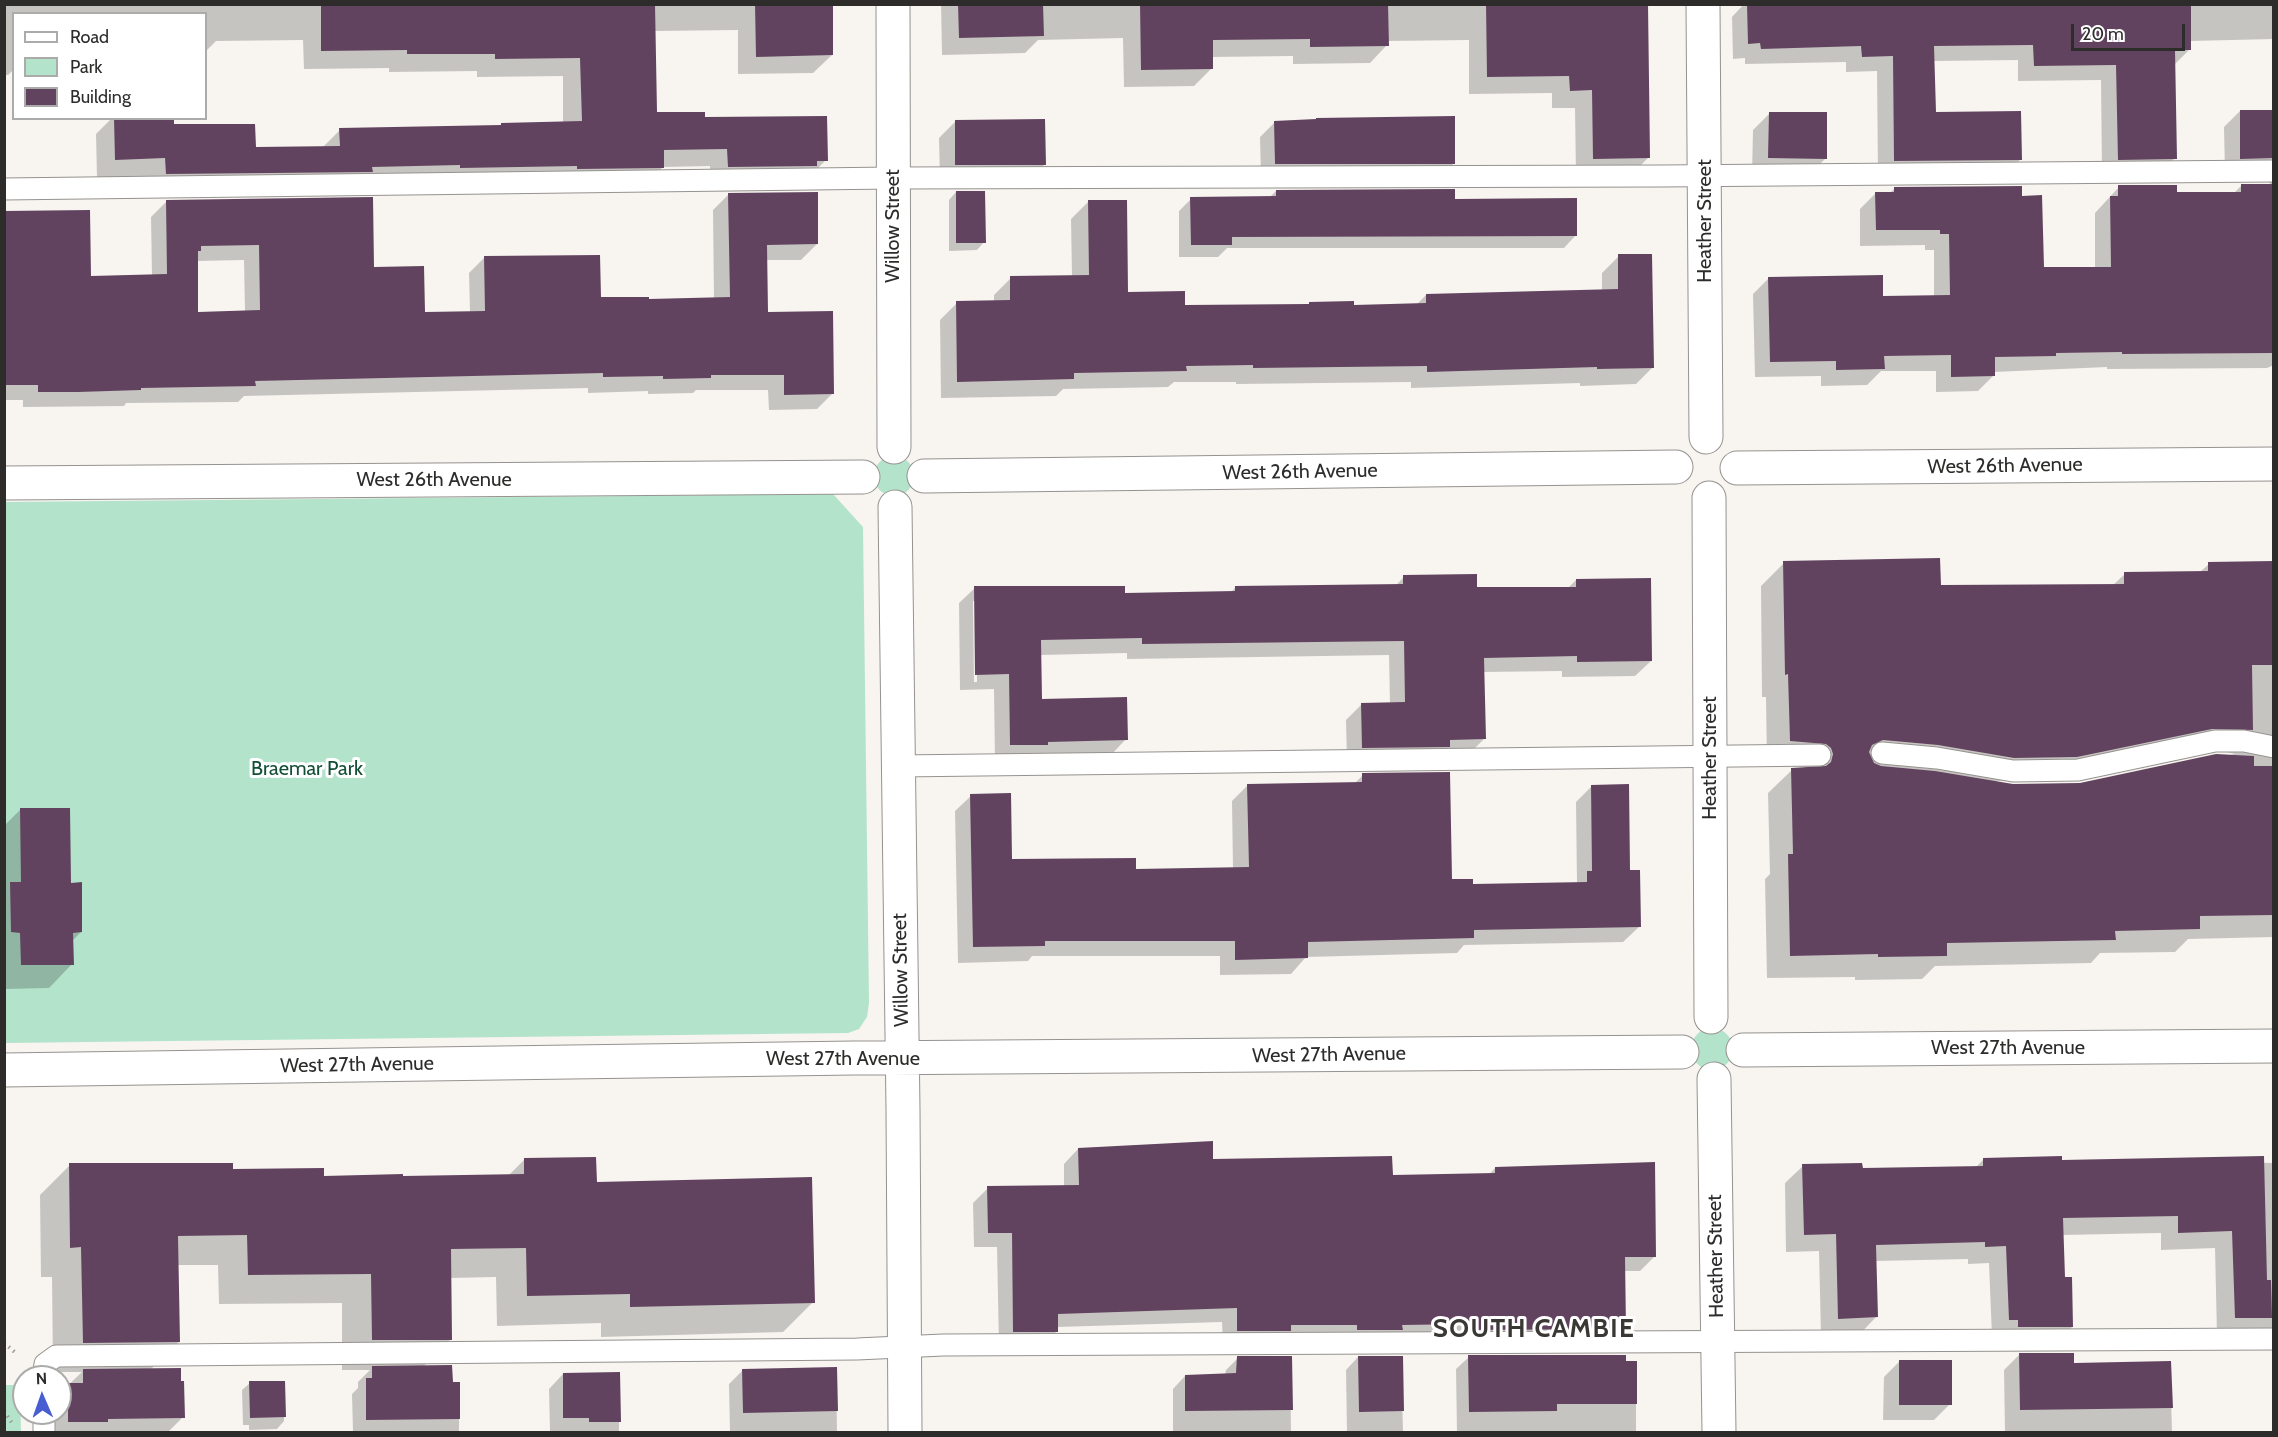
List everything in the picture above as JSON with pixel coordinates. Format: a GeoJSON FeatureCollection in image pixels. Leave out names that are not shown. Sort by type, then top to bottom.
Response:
{"type":"FeatureCollection","features":[{"type":"Feature","properties":{"kind":"street","name":"Willow Street"},"geometry":{"type":"LineString","coordinates":[[892,4],[894,447]]}},
{"type":"Feature","properties":{"kind":"street","name":"Heather Street"},"geometry":{"type":"LineString","coordinates":[[1703,4],[1707,437]]}},
{"type":"Feature","properties":{"kind":"street"},"geometry":{"type":"LineString","coordinates":[[1707,437],[1725,442],[1736,458],[1737,468],[1735,479],[1729,489],[1709,498],[1696,496],[1686,489],[1678,479],[1676,467],[1678,455],[1685,446],[1694,440],[1707,437]]}},
{"type":"Feature","properties":{"kind":"street"},"geometry":{"type":"LineString","coordinates":[[894,447],[906,449],[915,455],[922,465],[924,477],[916,498],[895,507],[883,506],[873,499],[865,489],[863,477],[865,465],[872,455],[882,448],[894,447]]}},
{"type":"Feature","properties":{"kind":"street","name":"West 26th Avenue"},"geometry":{"type":"LineString","coordinates":[[1737,468],[2274,464]]}},
{"type":"Feature","properties":{"kind":"street","name":"West 26th Avenue"},"geometry":{"type":"LineString","coordinates":[[924,477],[1676,467]]}},
{"type":"Feature","properties":{"kind":"street","name":"West 26th Avenue"},"geometry":{"type":"LineString","coordinates":[[4,483],[863,477]]}},
{"type":"Feature","properties":{"kind":"street","name":"Heather Street"},"geometry":{"type":"LineString","coordinates":[[1709,498],[1711,1017]]}},
{"type":"Feature","properties":{"kind":"street","name":"Willow Street"},"geometry":{"type":"LineString","coordinates":[[895,507],[905,1432]]}},
{"type":"Feature","properties":{"kind":"street"},"geometry":{"type":"LineString","coordinates":[[1711,1017],[1731,1024],[1742,1040],[1743,1050],[1741,1059],[1730,1072],[1714,1079],[1705,1078],[1689,1068],[1682,1052],[1682,1042],[1693,1024],[1711,1017]]}},
{"type":"Feature","properties":{"kind":"street","name":"West 27th Avenue"},"geometry":{"type":"LineString","coordinates":[[1743,1050],[2274,1046]]}},
{"type":"Feature","properties":{"kind":"street","name":"West 27th Avenue"},"geometry":{"type":"LineString","coordinates":[[4,1070],[1682,1052]]}},
{"type":"Feature","properties":{"kind":"street","name":"Heather Street"},"geometry":{"type":"LineString","coordinates":[[1714,1079],[1719,1432]]}},
{"type":"Feature","properties":{"kind":"lane"},"geometry":{"type":"LineString","coordinates":[[4,189],[893,178],[1704,176],[2274,171]]}},
{"type":"Feature","properties":{"kind":"lane"},"geometry":{"type":"LineString","coordinates":[[1882,753],[1937,758],[2013,771],[2078,770],[2215,741],[2244,741],[2274,747]]}},
{"type":"Feature","properties":{"kind":"lane"},"geometry":{"type":"LineString","coordinates":[[898,766],[1820,755]]}},
{"type":"Feature","properties":{"kind":"lane"},"geometry":{"type":"LineString","coordinates":[[45,1365],[56,1356],[967,1345],[2274,1339]]}},
{"type":"Feature","properties":{"kind":"path"},"geometry":{"type":"LineString","coordinates":[[4,1411],[13,1424],[13,1432]]}},
{"type":"Feature","properties":{"kind":"green space"},"geometry":{"type":"Polygon","coordinates":[[[894,456],[902,457],[908,462],[913,468],[913,484],[908,490],[902,495],[894,496],[886,495],[880,490],[875,484],[874,476],[875,468],[880,462],[886,457],[894,456]]]}},
{"type":"Feature","properties":{"kind":"green space","name":"Braemar Park"},"geometry":{"type":"Polygon","coordinates":[[[833,494],[863,527],[869,1003],[867,1017],[859,1029],[848,1033],[5,1043],[4,502],[833,494]]]}},
{"type":"Feature","properties":{"kind":"green space"},"geometry":{"type":"Polygon","coordinates":[[[1712,1028],[1720,1029],[1727,1034],[1732,1041],[1732,1057],[1727,1064],[1720,1069],[1712,1070],[1704,1069],[1697,1064],[1692,1057],[1691,1049],[1692,1041],[1697,1034],[1704,1029],[1712,1028]]]}},
{"type":"Feature","properties":{"kind":"green space"},"geometry":{"type":"Polygon","coordinates":[[[4,1385],[12,1385],[12,1425],[21,1425],[21,1432],[5,1432],[4,1385]]]}},
{"type":"Feature","properties":{"kind":"building"},"geometry":{"type":"Polygon","coordinates":[[[321,4],[655,4],[657,112],[705,112],[705,117],[827,116],[828,161],[817,161],[817,166],[728,167],[727,149],[664,150],[664,168],[577,169],[577,166],[460,168],[460,165],[372,167],[373,172],[166,174],[165,158],[115,160],[114,120],[174,120],[174,124],[255,124],[256,147],[340,146],[339,128],[582,121],[580,58],[495,59],[495,54],[407,54],[407,50],[321,51],[321,4]]]}},
{"type":"Feature","properties":{"kind":"building"},"geometry":{"type":"Polygon","coordinates":[[[755,4],[833,4],[833,55],[756,57],[755,4]]]}},
{"type":"Feature","properties":{"kind":"building"},"geometry":{"type":"Polygon","coordinates":[[[958,4],[1043,4],[1044,36],[959,38],[958,4]]]}},
{"type":"Feature","properties":{"kind":"building"},"geometry":{"type":"Polygon","coordinates":[[[1140,4],[1388,4],[1389,46],[1310,47],[1310,39],[1213,40],[1213,69],[1141,70],[1140,4]]]}},
{"type":"Feature","properties":{"kind":"building"},"geometry":{"type":"Polygon","coordinates":[[[1486,4],[1648,4],[1650,158],[1593,159],[1592,90],[1570,91],[1569,76],[1487,77],[1486,4]]]}},
{"type":"Feature","properties":{"kind":"building"},"geometry":{"type":"Polygon","coordinates":[[[1747,4],[2191,4],[2191,50],[2175,50],[2177,159],[2118,160],[2116,65],[2034,66],[2033,45],[1934,46],[1936,112],[2021,111],[2022,160],[1894,161],[1893,56],[1862,57],[1861,46],[1761,49],[1760,43],[1748,44],[1747,4]]]}},
{"type":"Feature","properties":{"kind":"building"},"geometry":{"type":"Polygon","coordinates":[[[2240,110],[2274,110],[2274,158],[2240,159],[2240,110]]]}},
{"type":"Feature","properties":{"kind":"building"},"geometry":{"type":"Polygon","coordinates":[[[1769,112],[1827,112],[1827,159],[1768,158],[1769,112]]]}},
{"type":"Feature","properties":{"kind":"building"},"geometry":{"type":"Polygon","coordinates":[[[1455,116],[1455,164],[1275,164],[1274,121],[1316,118],[1455,116]]]}},
{"type":"Feature","properties":{"kind":"building"},"geometry":{"type":"Polygon","coordinates":[[[1045,119],[1046,165],[955,165],[955,120],[1045,119]]]}},
{"type":"Feature","properties":{"kind":"building"},"geometry":{"type":"Polygon","coordinates":[[[2241,184],[2274,184],[2274,353],[2122,354],[2122,352],[1995,357],[1995,376],[1951,377],[1951,355],[1884,356],[1885,369],[1836,370],[1836,361],[1770,362],[1768,277],[1883,275],[1883,296],[1950,295],[1949,234],[1940,234],[1940,230],[1876,230],[1875,192],[1894,192],[1894,187],[2022,186],[2022,196],[2042,195],[2044,267],[2111,267],[2110,196],[2118,196],[2118,185],[2177,185],[2177,192],[2241,192],[2241,184]]]}},
{"type":"Feature","properties":{"kind":"building"},"geometry":{"type":"Polygon","coordinates":[[[1455,189],[1455,199],[1577,198],[1577,236],[1232,237],[1232,245],[1191,245],[1190,197],[1276,196],[1276,190],[1455,189]]]}},
{"type":"Feature","properties":{"kind":"building"},"geometry":{"type":"Polygon","coordinates":[[[956,191],[985,191],[986,243],[956,243],[956,191]]]}},
{"type":"Feature","properties":{"kind":"building"},"geometry":{"type":"Polygon","coordinates":[[[818,192],[818,244],[767,245],[768,312],[833,311],[834,394],[784,395],[784,375],[711,375],[711,378],[663,379],[663,376],[603,377],[603,373],[255,381],[256,386],[141,388],[141,390],[78,392],[38,392],[38,385],[4,385],[4,211],[90,210],[91,276],[167,274],[166,200],[373,197],[374,267],[424,266],[425,312],[485,311],[484,256],[600,255],[601,297],[649,297],[649,299],[730,297],[728,193],[818,192]],[[259,245],[201,246],[201,251],[198,251],[198,312],[260,310],[259,245]]]}},
{"type":"Feature","properties":{"kind":"building"},"geometry":{"type":"Polygon","coordinates":[[[1088,200],[1127,200],[1128,292],[1185,291],[1185,305],[1309,304],[1309,302],[1354,301],[1354,305],[1426,303],[1426,294],[1618,289],[1618,254],[1652,254],[1654,368],[1597,369],[1597,367],[1427,372],[1427,366],[1253,368],[1253,365],[1186,366],[1187,371],[1074,373],[1074,379],[957,382],[956,301],[1010,300],[1010,276],[1089,275],[1088,200]]]}},
{"type":"Feature","properties":{"kind":"building"},"geometry":{"type":"Polygon","coordinates":[[[1940,558],[1941,585],[2124,584],[2124,572],[2208,571],[2208,562],[2274,561],[2274,665],[2252,665],[2253,730],[2212,729],[2077,757],[2014,758],[1938,745],[1883,740],[1872,745],[1869,752],[1874,763],[1881,766],[1935,771],[2013,784],[2080,783],[2216,754],[2254,756],[2254,766],[2274,766],[2274,915],[2200,916],[2200,929],[2115,931],[2116,940],[1947,943],[1947,956],[1878,957],[1878,954],[1790,956],[1788,854],[1793,854],[1791,768],[1826,766],[1831,762],[1833,754],[1831,748],[1826,744],[1790,741],[1788,674],[1785,675],[1783,561],[1940,558]]]}},
{"type":"Feature","properties":{"kind":"building"},"geometry":{"type":"Polygon","coordinates":[[[1477,574],[1477,587],[1576,587],[1576,579],[1651,578],[1652,661],[1577,662],[1577,656],[1484,658],[1486,739],[1450,740],[1450,747],[1362,748],[1361,703],[1405,702],[1404,641],[1142,644],[1142,638],[1041,640],[1042,699],[1127,697],[1128,740],[1010,745],[1009,674],[975,675],[974,586],[1125,586],[1125,593],[1235,591],[1235,586],[1403,584],[1403,575],[1477,574]]]}},
{"type":"Feature","properties":{"kind":"building"},"geometry":{"type":"Polygon","coordinates":[[[1450,772],[1452,879],[1473,879],[1473,884],[1587,882],[1587,871],[1592,871],[1591,785],[1629,784],[1630,870],[1640,870],[1641,927],[1474,930],[1474,938],[1308,942],[1308,958],[1235,960],[1235,941],[1045,941],[1045,946],[973,947],[970,794],[1011,793],[1012,859],[1136,858],[1136,869],[1249,867],[1247,784],[1362,782],[1362,773],[1450,772]]]}},
{"type":"Feature","properties":{"kind":"building"},"geometry":{"type":"Polygon","coordinates":[[[20,808],[70,808],[71,883],[82,882],[82,932],[73,933],[74,965],[21,965],[20,933],[11,932],[10,882],[21,882],[20,808]]]}},
{"type":"Feature","properties":{"kind":"building"},"geometry":{"type":"Polygon","coordinates":[[[1213,1141],[1213,1159],[1392,1156],[1393,1175],[1495,1173],[1495,1167],[1655,1162],[1656,1257],[1625,1257],[1626,1329],[1468,1330],[1468,1324],[1402,1325],[1403,1330],[1357,1330],[1357,1325],[1291,1325],[1291,1331],[1237,1331],[1237,1308],[1058,1314],[1058,1332],[1013,1332],[1012,1233],[988,1233],[987,1186],[1079,1185],[1078,1148],[1213,1141]]]}},
{"type":"Feature","properties":{"kind":"building"},"geometry":{"type":"Polygon","coordinates":[[[2062,1156],[2062,1160],[2264,1156],[2267,1280],[2271,1280],[2272,1318],[2235,1318],[2232,1231],[2178,1233],[2178,1216],[2063,1218],[2065,1277],[2072,1277],[2073,1327],[2018,1327],[2018,1320],[2009,1320],[2006,1246],[1985,1247],[1985,1242],[1876,1245],[1878,1317],[1838,1319],[1836,1234],[1804,1235],[1802,1164],[1862,1163],[1863,1168],[1983,1166],[1983,1158],[2062,1156]]]}},
{"type":"Feature","properties":{"kind":"building"},"geometry":{"type":"Polygon","coordinates":[[[596,1157],[597,1182],[812,1177],[815,1303],[630,1307],[630,1294],[527,1296],[526,1248],[451,1249],[452,1340],[372,1340],[371,1274],[248,1275],[247,1235],[178,1236],[180,1342],[83,1343],[81,1247],[70,1248],[69,1163],[233,1163],[233,1169],[324,1168],[324,1176],[403,1174],[403,1176],[524,1174],[524,1158],[596,1157]]]}},
{"type":"Feature","properties":{"kind":"building"},"geometry":{"type":"Polygon","coordinates":[[[2019,1353],[2074,1353],[2074,1363],[2171,1361],[2173,1408],[2020,1410],[2019,1353]]]}},
{"type":"Feature","properties":{"kind":"building"},"geometry":{"type":"Polygon","coordinates":[[[1468,1355],[1626,1355],[1626,1361],[1637,1361],[1637,1404],[1557,1404],[1557,1411],[1469,1412],[1468,1355]]]}},
{"type":"Feature","properties":{"kind":"building"},"geometry":{"type":"Polygon","coordinates":[[[1237,1356],[1292,1356],[1293,1410],[1185,1411],[1185,1375],[1236,1373],[1237,1356]]]}},
{"type":"Feature","properties":{"kind":"building"},"geometry":{"type":"Polygon","coordinates":[[[1358,1356],[1403,1356],[1404,1411],[1359,1412],[1358,1356]]]}},
{"type":"Feature","properties":{"kind":"building"},"geometry":{"type":"Polygon","coordinates":[[[1899,1360],[1952,1360],[1952,1405],[1899,1405],[1899,1360]]]}},
{"type":"Feature","properties":{"kind":"building"},"geometry":{"type":"Polygon","coordinates":[[[452,1365],[453,1382],[460,1382],[460,1419],[366,1420],[366,1378],[372,1378],[372,1366],[452,1365]]]}},
{"type":"Feature","properties":{"kind":"building"},"geometry":{"type":"Polygon","coordinates":[[[837,1367],[838,1411],[743,1413],[742,1369],[837,1367]]]}},
{"type":"Feature","properties":{"kind":"building"},"geometry":{"type":"Polygon","coordinates":[[[181,1368],[181,1381],[184,1381],[185,1418],[72,1422],[72,1383],[83,1383],[83,1369],[181,1368]]]}},
{"type":"Feature","properties":{"kind":"building"},"geometry":{"type":"Polygon","coordinates":[[[620,1372],[621,1422],[589,1422],[589,1418],[563,1418],[563,1373],[620,1372]]]}},
{"type":"Feature","properties":{"kind":"building"},"geometry":{"type":"Polygon","coordinates":[[[249,1381],[285,1381],[286,1417],[250,1418],[249,1381]]]}},
{"type":"Feature","properties":{"kind":"district","name":"SOUTH CAMBIE"},"geometry":{"type":"Point","coordinates":[1534,1329]}}]}
